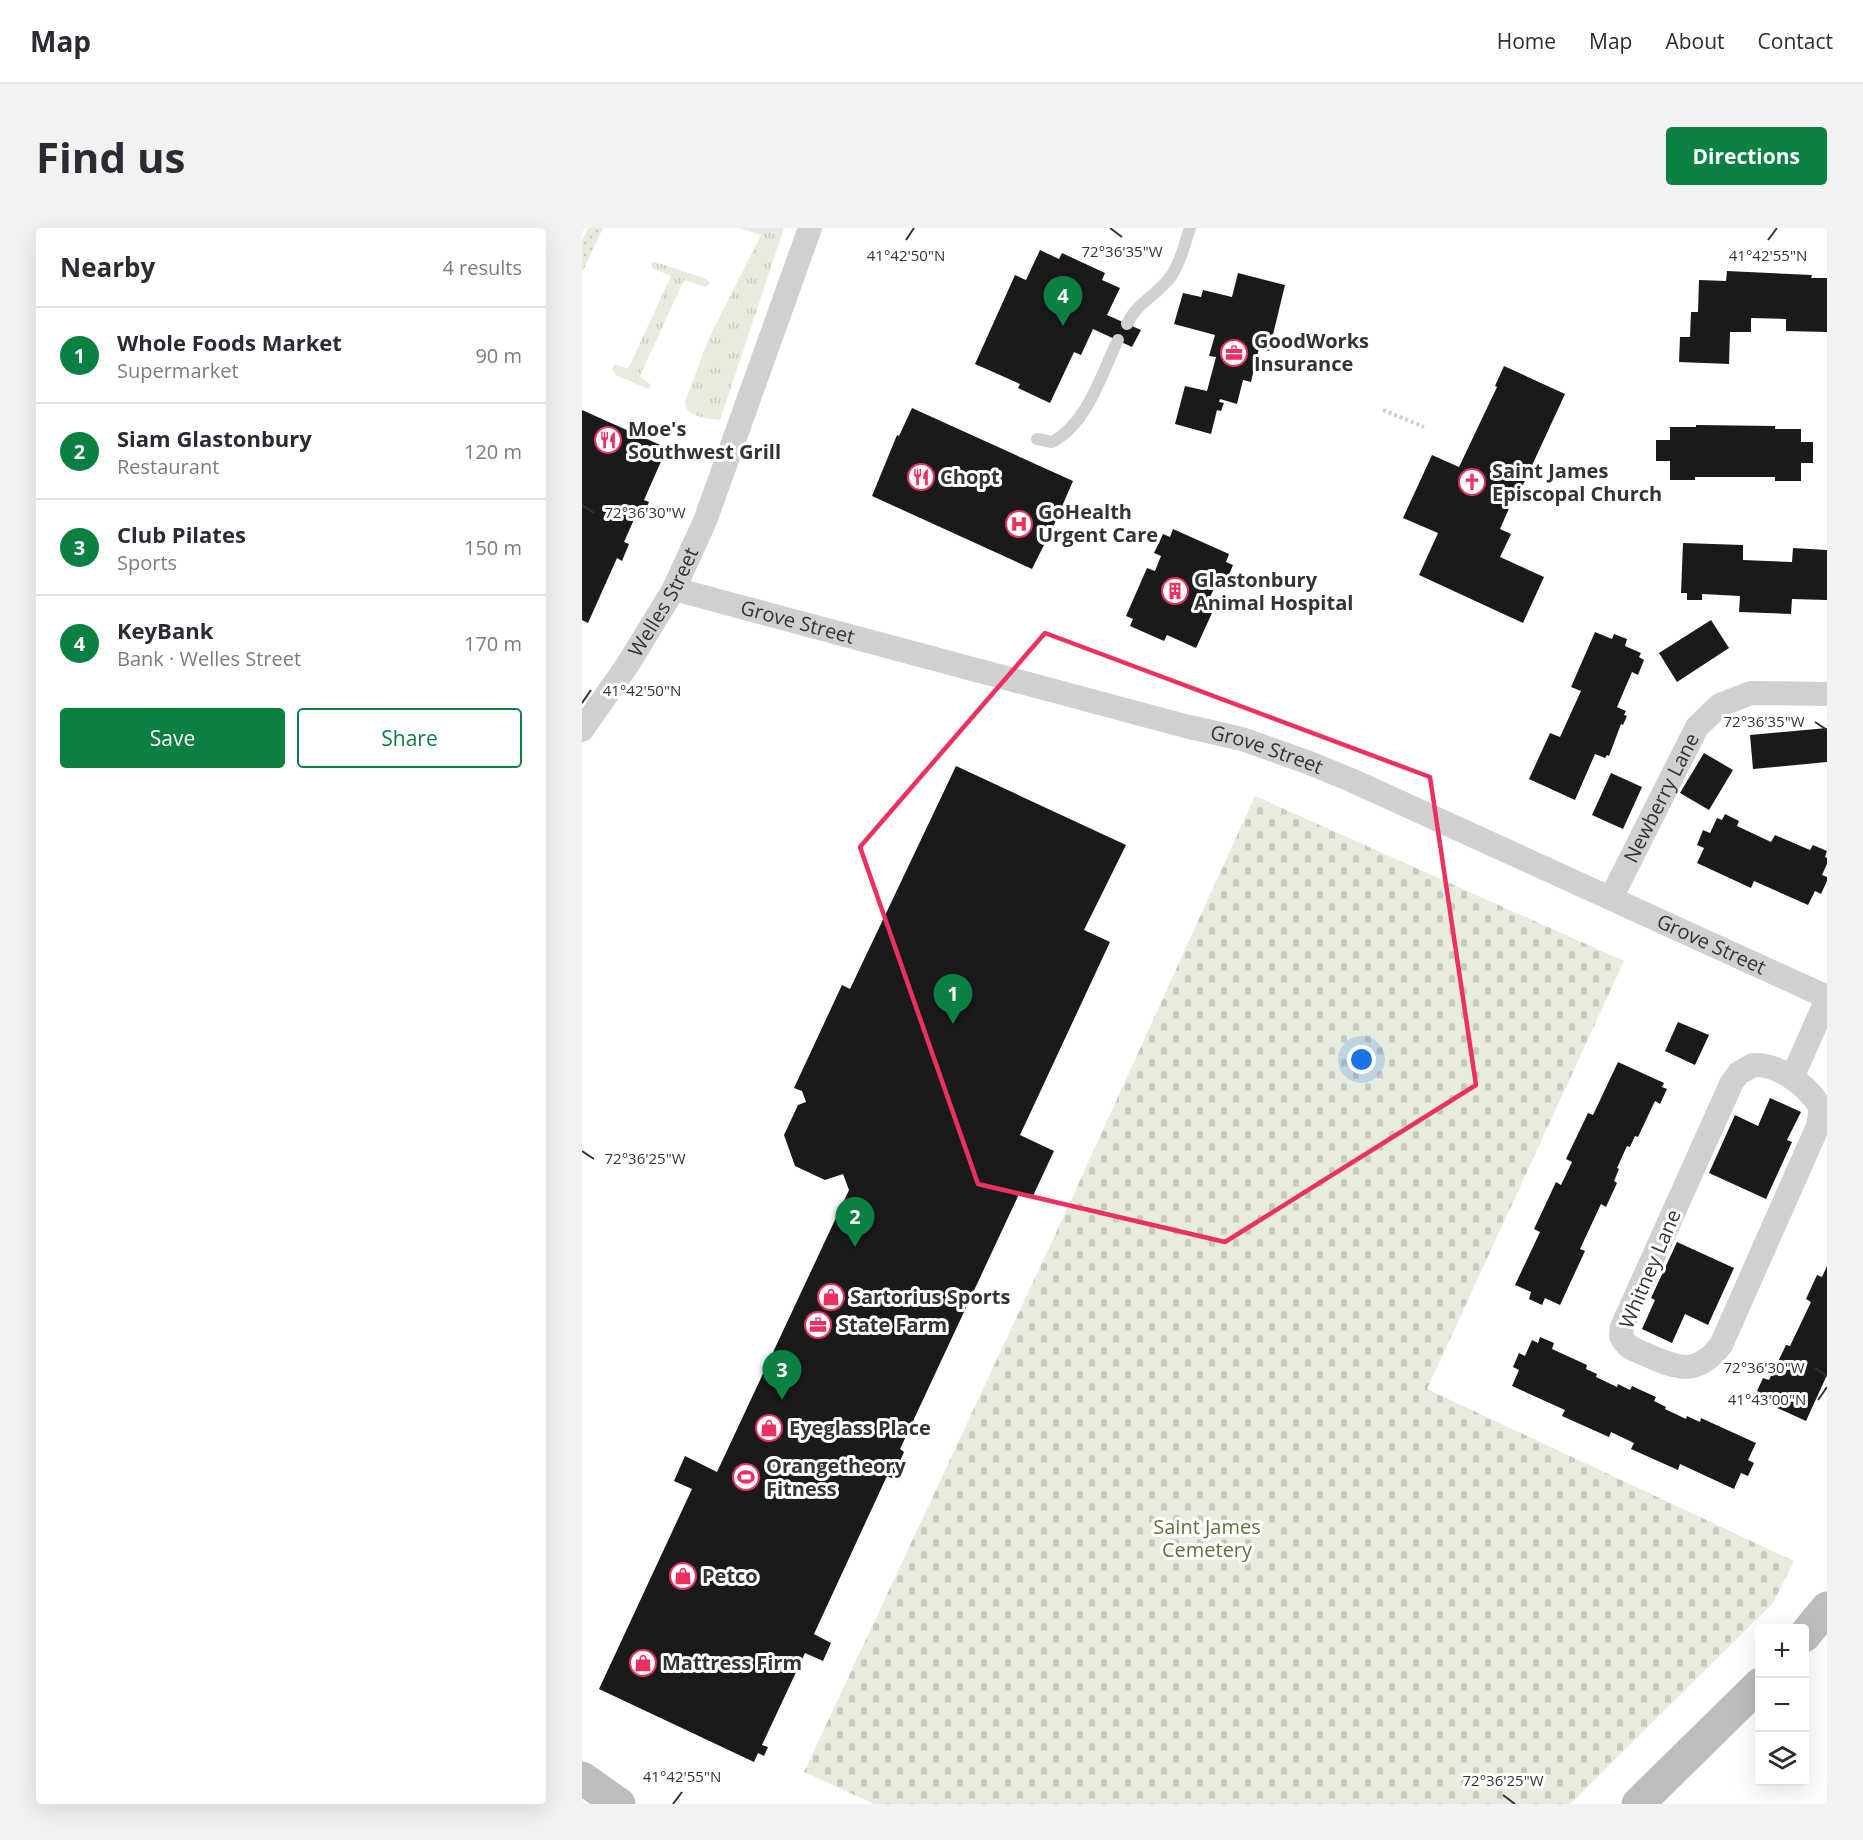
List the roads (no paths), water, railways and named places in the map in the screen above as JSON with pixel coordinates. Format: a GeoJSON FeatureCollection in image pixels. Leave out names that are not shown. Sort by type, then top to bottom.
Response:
{"type":"FeatureCollection","features":[{"type":"Feature","properties":{"kind":"main road"},"geometry":{"type":"LineString","coordinates":[[1809,1630],[1827,1608]]}},
{"type":"Feature","properties":{"kind":"main road"},"geometry":{"type":"LineString","coordinates":[[1638,1804],[1755,1689]]}},
{"type":"Feature","properties":{"kind":"main road"},"geometry":{"type":"LineString","coordinates":[[582,1778],[619,1804]]}},
{"type":"Feature","properties":{"kind":"street","name":"Welles Street"},"geometry":{"type":"LineString","coordinates":[[582,730],[628,664],[674,590],[705,521],[724,471],[810,228]]}},
{"type":"Feature","properties":{"kind":"street","name":"Grove Street"},"geometry":{"type":"LineString","coordinates":[[674,590],[1185,726],[1242,739],[1308,762],[1827,998]]}},
{"type":"Feature","properties":{"kind":"street","name":"Newberry Lane"},"geometry":{"type":"LineString","coordinates":[[1611,898],[1697,727],[1720,705],[1751,693],[1827,694]]}},
{"type":"Feature","properties":{"kind":"street"},"geometry":{"type":"LineString","coordinates":[[1792,1078],[1827,998]]}},
{"type":"Feature","properties":{"kind":"street","name":"Whitney Lane"},"geometry":{"type":"LineString","coordinates":[[1753,1065],[1768,1066],[1792,1078],[1809,1091],[1821,1107],[1818,1126],[1721,1345],[1705,1360],[1680,1368],[1628,1347],[1621,1336],[1625,1318],[1732,1082],[1739,1073],[1753,1065]]}},
{"type":"Feature","properties":{"kind":"lane"},"geometry":{"type":"LineString","coordinates":[[1127,324],[1131,315],[1143,302],[1169,279],[1176,267],[1190,228]]}},
{"type":"Feature","properties":{"kind":"lane"},"geometry":{"type":"LineString","coordinates":[[1037,439],[1052,442],[1071,429],[1082,416],[1118,340]]}},
{"type":"Feature","properties":{"kind":"place","name":"KeyBank"},"geometry":{"type":"Point","coordinates":[1063,326]}},
{"type":"Feature","properties":{"kind":"place","name":"GoodWorks Insurance"},"geometry":{"type":"Point","coordinates":[1234,353]}},
{"type":"Feature","properties":{"kind":"place","name":"Moe's Southwest Grill"},"geometry":{"type":"Point","coordinates":[608,440]}},
{"type":"Feature","properties":{"kind":"place","name":"Chopt"},"geometry":{"type":"Point","coordinates":[921,477]}},
{"type":"Feature","properties":{"kind":"place","name":"Saint James Episcopal Church"},"geometry":{"type":"Point","coordinates":[1472,482]}},
{"type":"Feature","properties":{"kind":"place","name":"GoHealth Urgent Care"},"geometry":{"type":"Point","coordinates":[1019,524]}},
{"type":"Feature","properties":{"kind":"place","name":"Glastonbury Animal Hospital"},"geometry":{"type":"Point","coordinates":[1175,591]}},
{"type":"Feature","properties":{"kind":"place","name":"Whole Foods Market"},"geometry":{"type":"Point","coordinates":[953,1024]}},
{"type":"Feature","properties":{"kind":"place","name":"Siam Glastonbury"},"geometry":{"type":"Point","coordinates":[855,1247]}},
{"type":"Feature","properties":{"kind":"place","name":"Sartorius Sports"},"geometry":{"type":"Point","coordinates":[831,1297]}},
{"type":"Feature","properties":{"kind":"place","name":"State Farm"},"geometry":{"type":"Point","coordinates":[818,1325]}},
{"type":"Feature","properties":{"kind":"place","name":"Club Pilates"},"geometry":{"type":"Point","coordinates":[782,1400]}},
{"type":"Feature","properties":{"kind":"place","name":"Eyeglass Place"},"geometry":{"type":"Point","coordinates":[769,1428]}},
{"type":"Feature","properties":{"kind":"place","name":"Orangetheory Fitness"},"geometry":{"type":"Point","coordinates":[746,1477]}},
{"type":"Feature","properties":{"kind":"place","name":"Petco"},"geometry":{"type":"Point","coordinates":[683,1576]}},
{"type":"Feature","properties":{"kind":"place","name":"Mattress Firm"},"geometry":{"type":"Point","coordinates":[643,1663]}},
{"type":"Feature","properties":{"kind":"park label","name":"Saint James Cemetery"},"geometry":{"type":"Point","coordinates":[1207,1538]}}]}
